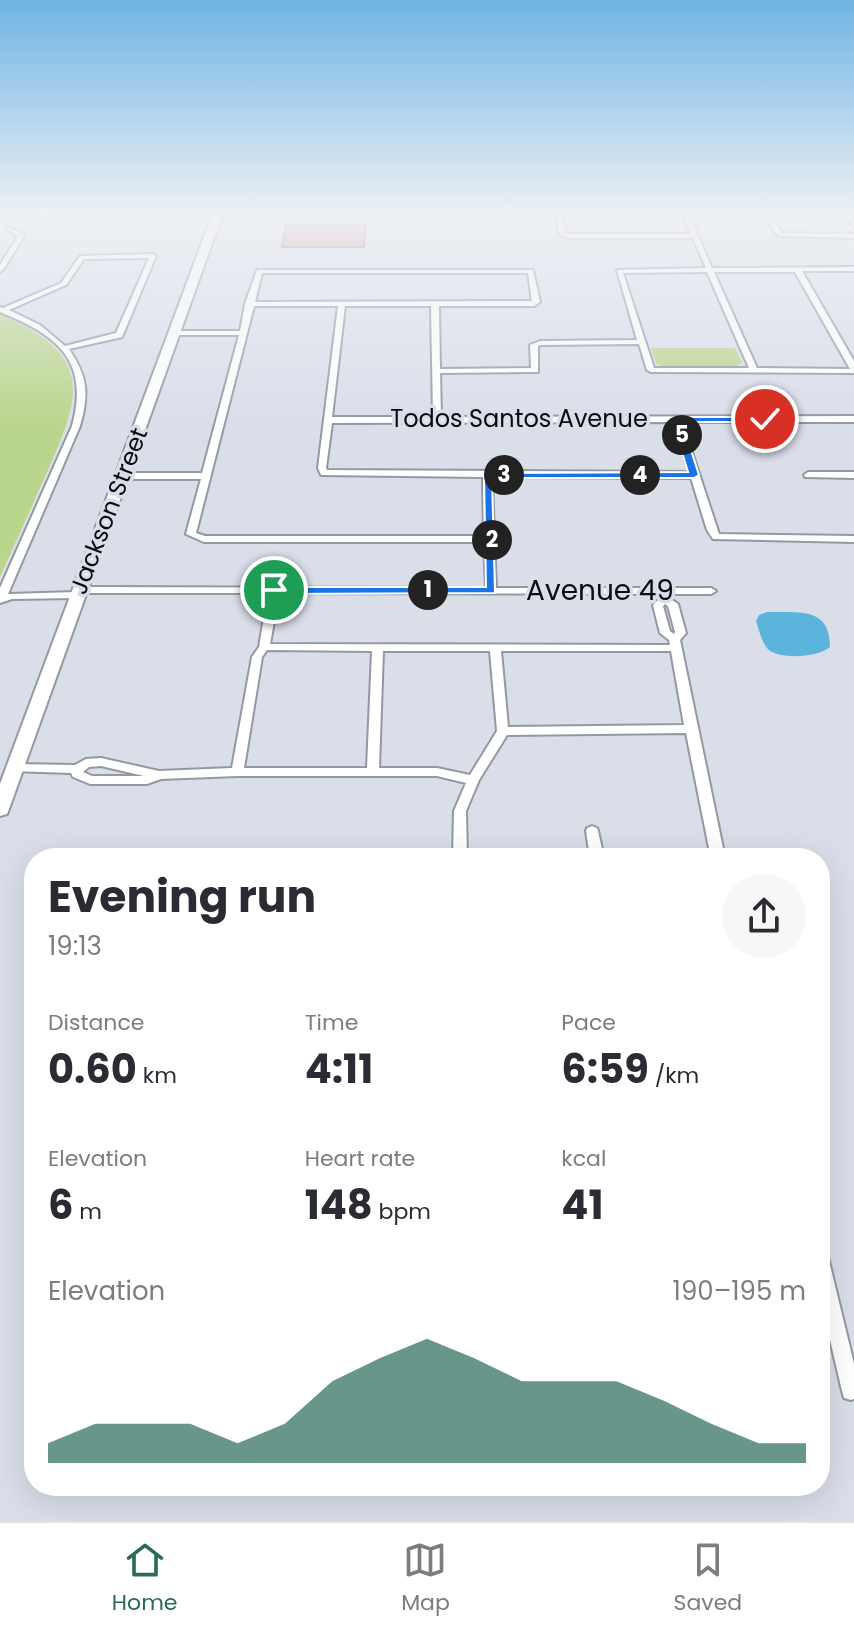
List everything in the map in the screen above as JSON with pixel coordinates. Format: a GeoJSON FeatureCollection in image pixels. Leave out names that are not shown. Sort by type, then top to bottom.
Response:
{"type":"FeatureCollection","features":[{"type":"Feature","properties":{"kind":"main road","name":"Jackson Street"},"geometry":{"type":"LineString","coordinates":[[0,809],[193,284]]}},
{"type":"Feature","properties":{"kind":"street"},"geometry":{"type":"LineString","coordinates":[[2,309],[64,284]]}},
{"type":"Feature","properties":{"kind":"street"},"geometry":{"type":"LineString","coordinates":[[65,348],[119,335],[141,284]]}},
{"type":"Feature","properties":{"kind":"street"},"geometry":{"type":"LineString","coordinates":[[255,284],[192,537],[492,539]]}},
{"type":"Feature","properties":{"kind":"street"},"geometry":{"type":"LineString","coordinates":[[249,304],[534,304],[531,284]]}},
{"type":"Feature","properties":{"kind":"street"},"geometry":{"type":"LineString","coordinates":[[625,284],[651,370],[854,369],[806,284]]}},
{"type":"Feature","properties":{"kind":"street"},"geometry":{"type":"LineString","coordinates":[[716,284],[754,371]]}},
{"type":"Feature","properties":{"kind":"street"},"geometry":{"type":"LineString","coordinates":[[342,304],[324,473],[694,475]]}},
{"type":"Feature","properties":{"kind":"street"},"geometry":{"type":"LineString","coordinates":[[435,304],[437,419]]}},
{"type":"Feature","properties":{"kind":"street"},"geometry":{"type":"LineString","coordinates":[[0,600],[81,413],[81,379],[65,348],[46,331],[2,309]]}},
{"type":"Feature","properties":{"kind":"street"},"geometry":{"type":"LineString","coordinates":[[176,331],[243,331]]}},
{"type":"Feature","properties":{"kind":"street"},"geometry":{"type":"LineString","coordinates":[[436,371],[535,370],[534,345],[540,343],[640,342]]}},
{"type":"Feature","properties":{"kind":"street"},"geometry":{"type":"LineString","coordinates":[[677,419],[716,537],[854,539]]}},
{"type":"Feature","properties":{"kind":"street","name":"Todos Santos Avenue"},"geometry":{"type":"LineString","coordinates":[[328,420],[854,419]]}},
{"type":"Feature","properties":{"kind":"street"},"geometry":{"type":"LineString","coordinates":[[124,473],[206,473]]}},
{"type":"Feature","properties":{"kind":"street"},"geometry":{"type":"LineString","coordinates":[[487,475],[492,539],[491,590]]}},
{"type":"Feature","properties":{"kind":"street"},"geometry":{"type":"LineString","coordinates":[[808,475],[854,475]]}},
{"type":"Feature","properties":{"kind":"street","name":"Avenue 49"},"geometry":{"type":"LineString","coordinates":[[0,600],[8,604],[104,590],[491,590],[663,595],[711,591]]}},
{"type":"Feature","properties":{"kind":"street"},"geometry":{"type":"LineString","coordinates":[[237,772],[257,657],[264,647],[274,590]]}},
{"type":"Feature","properties":{"kind":"street"},"geometry":{"type":"LineString","coordinates":[[675,643],[681,633],[673,604],[663,595],[658,605],[665,633],[675,643],[716,848]]}},
{"type":"Feature","properties":{"kind":"street"},"geometry":{"type":"LineString","coordinates":[[662,620],[677,620]]}},
{"type":"Feature","properties":{"kind":"street"},"geometry":{"type":"LineString","coordinates":[[264,647],[495,648],[675,643]]}},
{"type":"Feature","properties":{"kind":"street"},"geometry":{"type":"LineString","coordinates":[[373,772],[378,648]]}},
{"type":"Feature","properties":{"kind":"street"},"geometry":{"type":"LineString","coordinates":[[460,848],[460,811],[473,780],[503,731],[495,648]]}},
{"type":"Feature","properties":{"kind":"street"},"geometry":{"type":"LineString","coordinates":[[503,731],[691,729]]}},
{"type":"Feature","properties":{"kind":"street"},"geometry":{"type":"LineString","coordinates":[[15,768],[77,769],[86,763],[116,765],[159,775],[437,772],[473,780]]}},
{"type":"Feature","properties":{"kind":"street"},"geometry":{"type":"LineString","coordinates":[[111,780],[116,765]]}},
{"type":"Feature","properties":{"kind":"street"},"geometry":{"type":"LineString","coordinates":[[77,769],[77,774],[84,778],[111,780],[147,780],[159,775]]}},
{"type":"Feature","properties":{"kind":"street"},"geometry":{"type":"LineString","coordinates":[[592,831],[595,848]]}},
{"type":"Feature","properties":{"kind":"street"},"geometry":{"type":"LineString","coordinates":[[830,1322],[851,1391]]}},
{"type":"Feature","properties":{"kind":"green space"},"geometry":{"type":"Polygon","coordinates":[[[0,314],[51,344],[65,360],[72,377],[73,396],[60,442],[0,577],[0,314]]]}},
{"type":"Feature","properties":{"kind":"green space"},"geometry":{"type":"Polygon","coordinates":[[[651,348],[735,348],[742,363],[736,366],[662,366],[656,363],[651,348]]]}},
{"type":"Feature","properties":{"kind":"water"},"geometry":{"type":"Polygon","coordinates":[[[767,612],[810,614],[818,618],[825,624],[830,647],[800,656],[782,655],[769,650],[756,621],[759,615],[767,612]]]}},
{"type":"Feature","properties":{"kind":"route"},"geometry":{"type":"LineString","coordinates":[[274,590],[491,590],[492,539],[487,475],[694,475],[677,419],[765,419]]}}]}
